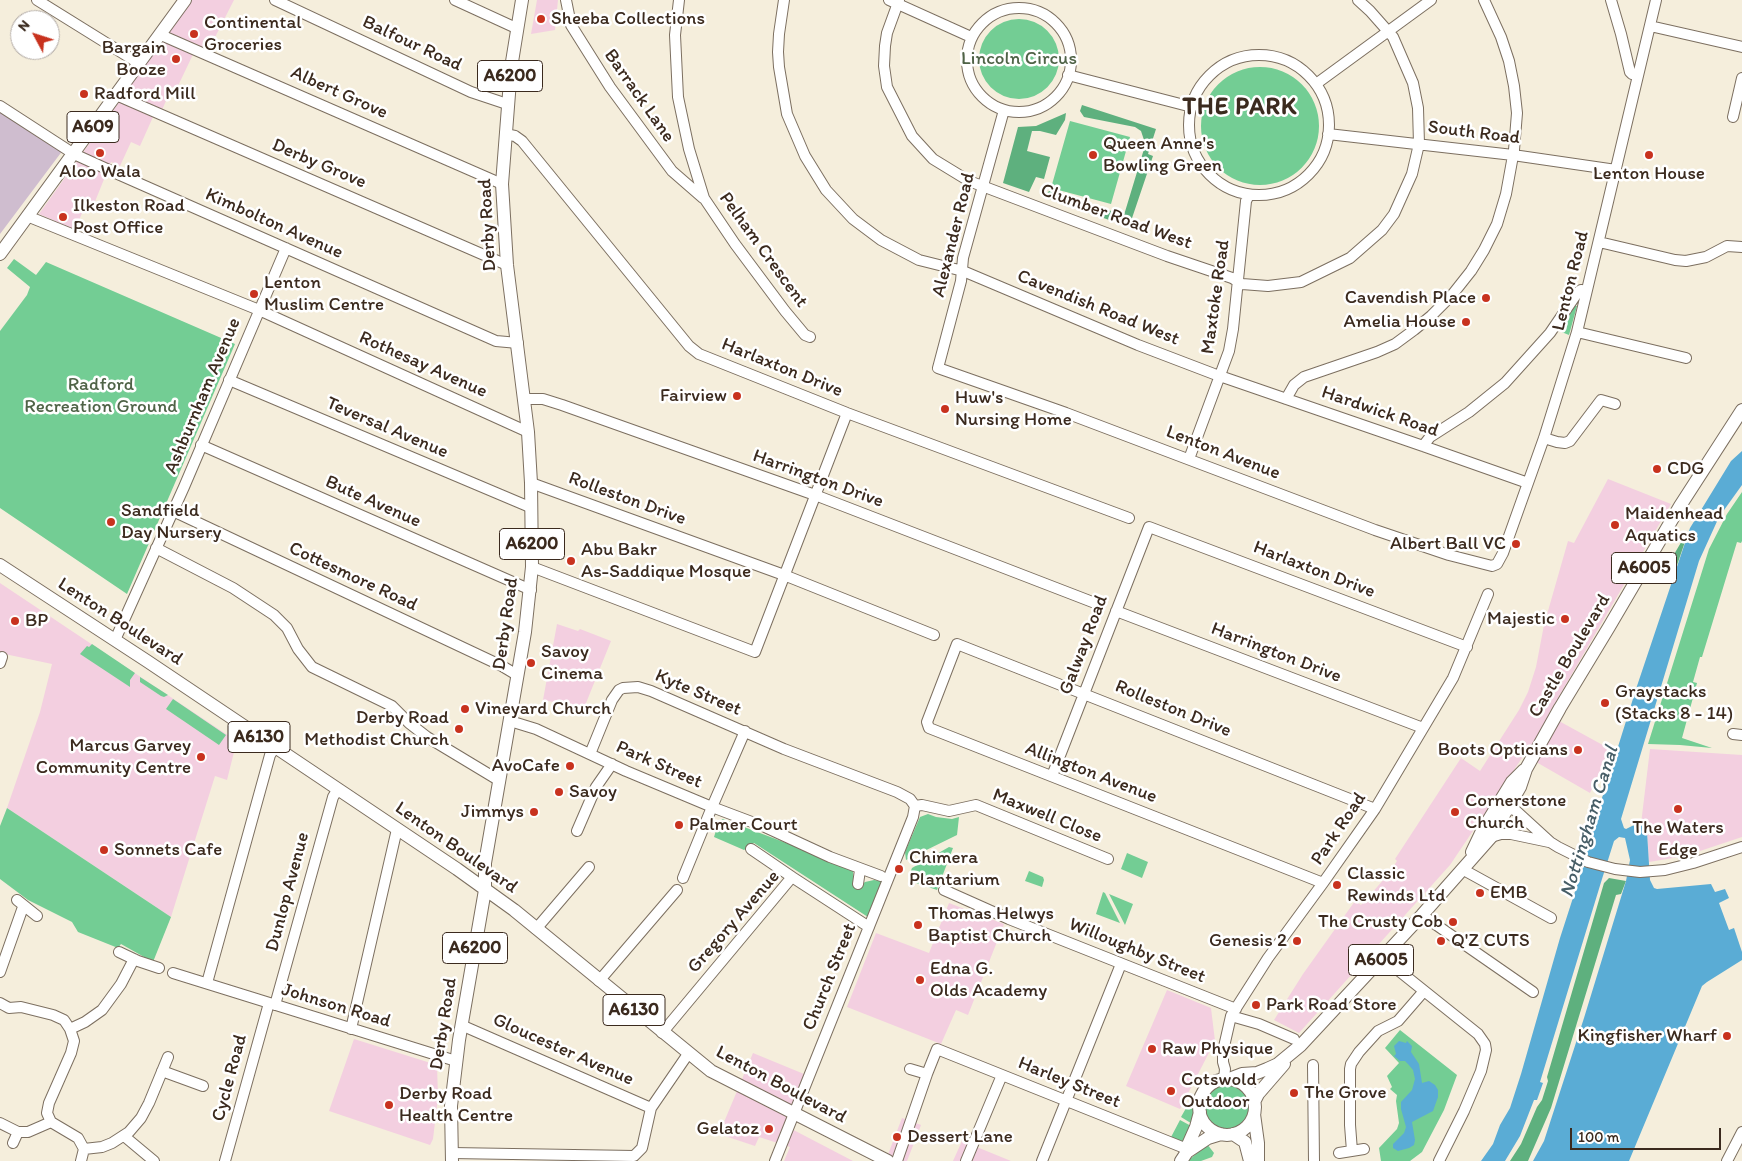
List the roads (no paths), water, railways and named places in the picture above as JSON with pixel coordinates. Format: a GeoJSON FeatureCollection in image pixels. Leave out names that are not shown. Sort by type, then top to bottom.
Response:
{"type":"FeatureCollection","features":[{"type":"Feature","properties":{"kind":"main road","name":"A609"},"geometry":{"type":"LineString","coordinates":[[0,254],[185,0]]}},
{"type":"Feature","properties":{"kind":"main road","name":"Derby Road"},"geometry":{"type":"LineString","coordinates":[[452,1157],[451,1106],[461,1024],[485,890],[485,863],[531,590],[532,508],[528,432],[507,265],[502,184],[507,104],[516,28],[522,0]]}},
{"type":"Feature","properties":{"kind":"main road","name":"Castle Boulevard"},"geometry":{"type":"LineString","coordinates":[[1462,869],[1482,830],[1520,787],[1526,769],[1560,708],[1680,506],[1742,410]]}},
{"type":"Feature","properties":{"kind":"main road","name":"Lenton Boulevard"},"geometry":{"type":"LineString","coordinates":[[0,565],[457,869],[514,910],[662,1033],[711,1071],[888,1161]]}},
{"type":"Feature","properties":{"kind":"main road","name":"Castle Boulevard"},"geometry":{"type":"LineString","coordinates":[[1227,1079],[1242,1074],[1257,1073],[1278,1064],[1382,958],[1491,837],[1503,807]]}},
{"type":"Feature","properties":{"kind":"main road","name":"Castle Boulevard"},"geometry":{"type":"LineString","coordinates":[[1254,1108],[1258,1094],[1296,1044]]}},
{"type":"Feature","properties":{"kind":"main road"},"geometry":{"type":"LineString","coordinates":[[1184,1156],[1199,1119],[1200,1099],[1203,1093],[1216,1081],[1227,1079],[1238,1081],[1246,1086],[1251,1094],[1258,1143],[1258,1161]]}},
{"type":"Feature","properties":{"kind":"main road"},"geometry":{"type":"LineString","coordinates":[[1184,1156],[1208,1138],[1246,1127],[1254,1108]]}},
{"type":"Feature","properties":{"kind":"main road"},"geometry":{"type":"LineString","coordinates":[[1200,1112],[1202,1120],[1214,1131],[1227,1134],[1245,1142],[1250,1161]]}},
{"type":"Feature","properties":{"kind":"street"},"geometry":{"type":"LineString","coordinates":[[37,0],[140,64]]}},
{"type":"Feature","properties":{"kind":"street","name":"Balfour Road"},"geometry":{"type":"LineString","coordinates":[[275,0],[471,92],[507,104]]}},
{"type":"Feature","properties":{"kind":"street"},"geometry":{"type":"LineString","coordinates":[[455,0],[516,28]]}},
{"type":"Feature","properties":{"kind":"street","name":"Barrack Lane"},"geometry":{"type":"LineString","coordinates":[[566,0],[572,25],[610,87],[672,171],[704,198]]}},
{"type":"Feature","properties":{"kind":"street","name":"Pelham Crescent"},"geometry":{"type":"LineString","coordinates":[[679,0],[675,35],[680,114],[704,198],[735,244],[780,304],[805,335],[810,337]]}},
{"type":"Feature","properties":{"kind":"street","name":"Cavendish Road West"},"geometry":{"type":"LineString","coordinates":[[784,0],[778,52],[787,114],[805,156],[826,190],[853,219],[888,245],[919,260],[963,271],[1220,376]]}},
{"type":"Feature","properties":{"kind":"street","name":"Clumber Road West"},"geometry":{"type":"LineString","coordinates":[[895,1],[885,46],[884,66],[887,87],[903,119],[921,147],[932,159],[969,181],[1167,256],[1237,280],[1242,284],[1268,286],[1301,282],[1350,258],[1382,230],[1394,214],[1412,174],[1419,144],[1418,108],[1413,83],[1389,32],[1358,0]]}},
{"type":"Feature","properties":{"kind":"street"},"geometry":{"type":"LineString","coordinates":[[1316,84],[1431,0]]}},
{"type":"Feature","properties":{"kind":"street"},"geometry":{"type":"LineString","coordinates":[[1286,399],[1294,385],[1304,377],[1362,358],[1395,344],[1431,316],[1452,295],[1471,271],[1497,224],[1506,194],[1513,155],[1517,113],[1509,61],[1501,37],[1484,0]]}},
{"type":"Feature","properties":{"kind":"street"},"geometry":{"type":"LineString","coordinates":[[1611,0],[1622,34],[1630,72],[1638,75]]}},
{"type":"Feature","properties":{"kind":"street","name":"Lenton Road"},"geometry":{"type":"LineString","coordinates":[[1497,564],[1503,553],[1544,438],[1577,332],[1656,0]]}},
{"type":"Feature","properties":{"kind":"street"},"geometry":{"type":"LineString","coordinates":[[895,1],[971,37]]}},
{"type":"Feature","properties":{"kind":"street"},"geometry":{"type":"LineString","coordinates":[[1019,4],[1040,11],[1051,18],[1062,30],[1069,43],[1071,56],[1068,75],[1061,91],[1052,101],[1035,110],[1019,112],[1004,110],[986,101],[976,90],[968,74],[967,52],[971,37],[979,25],[988,17],[1005,9],[1019,4]]}},
{"type":"Feature","properties":{"kind":"street"},"geometry":{"type":"LineString","coordinates":[[1650,26],[1742,47]]}},
{"type":"Feature","properties":{"kind":"street","name":"Albert Grove"},"geometry":{"type":"LineString","coordinates":[[161,35],[502,184]]}},
{"type":"Feature","properties":{"kind":"street"},"geometry":{"type":"LineString","coordinates":[[1248,56],[1280,59],[1299,68],[1316,84],[1325,103],[1329,118],[1328,134],[1322,156],[1312,171],[1294,186],[1277,193],[1249,195],[1233,190],[1222,185],[1207,172],[1198,159],[1191,143],[1189,125],[1192,107],[1200,88],[1215,71],[1231,61],[1248,56]]}},
{"type":"Feature","properties":{"kind":"street"},"geometry":{"type":"LineString","coordinates":[[1068,75],[1192,107]]}},
{"type":"Feature","properties":{"kind":"street"},"geometry":{"type":"LineString","coordinates":[[1733,117],[1742,78]]}},
{"type":"Feature","properties":{"kind":"street","name":"Derby Grove"},"geometry":{"type":"LineString","coordinates":[[116,95],[507,265]]}},
{"type":"Feature","properties":{"kind":"street","name":"Kimbolton Avenue"},"geometry":{"type":"LineString","coordinates":[[0,106],[74,154],[496,341],[518,342]]}},
{"type":"Feature","properties":{"kind":"street","name":"Alexander Road"},"geometry":{"type":"LineString","coordinates":[[938,368],[962,281],[964,258],[1004,110]]}},
{"type":"Feature","properties":{"kind":"street","name":"Harlaxton Drive"},"geometry":{"type":"LineString","coordinates":[[505,134],[515,136],[522,141],[692,349],[710,359],[847,412],[1129,518]]}},
{"type":"Feature","properties":{"kind":"street","name":"South Road"},"geometry":{"type":"LineString","coordinates":[[1328,134],[1513,155],[1616,170]]}},
{"type":"Feature","properties":{"kind":"street","name":"Maxtoke Road"},"geometry":{"type":"LineString","coordinates":[[1189,459],[1230,344],[1246,201],[1249,195]]}},
{"type":"Feature","properties":{"kind":"street","name":"Rothesay Avenue"},"geometry":{"type":"LineString","coordinates":[[28,216],[259,310],[528,432]]}},
{"type":"Feature","properties":{"kind":"street"},"geometry":{"type":"LineString","coordinates":[[1598,242],[1686,261],[1706,257],[1727,246],[1742,247]]}},
{"type":"Feature","properties":{"kind":"street","name":"Ashburnham Avenue"},"geometry":{"type":"LineString","coordinates":[[115,640],[173,511],[286,248]]}},
{"type":"Feature","properties":{"kind":"street"},"geometry":{"type":"LineString","coordinates":[[1423,446],[1430,437],[1469,412],[1505,384],[1550,333],[1578,292],[1581,290],[1586,291]]}},
{"type":"Feature","properties":{"kind":"street"},"geometry":{"type":"LineString","coordinates":[[1577,332],[1686,358]]}},
{"type":"Feature","properties":{"kind":"street","name":"Lenton Avenue"},"geometry":{"type":"LineString","coordinates":[[938,368],[1066,413],[1375,530],[1449,556],[1488,566],[1497,564]]}},
{"type":"Feature","properties":{"kind":"street","name":"Hardwick Road"},"geometry":{"type":"LineString","coordinates":[[1220,376],[1528,484]]}},
{"type":"Feature","properties":{"kind":"street","name":"Teversal Avenue"},"geometry":{"type":"LineString","coordinates":[[229,380],[532,508]]}},
{"type":"Feature","properties":{"kind":"street","name":"Harrington Drive"},"geometry":{"type":"LineString","coordinates":[[525,398],[543,399],[562,405],[815,495],[1095,603]]}},
{"type":"Feature","properties":{"kind":"street"},"geometry":{"type":"LineString","coordinates":[[1544,438],[1565,443],[1570,441],[1602,400],[1615,404]]}},
{"type":"Feature","properties":{"kind":"street"},"geometry":{"type":"LineString","coordinates":[[532,567],[755,652],[847,412]]}},
{"type":"Feature","properties":{"kind":"street","name":"Bute Avenue"},"geometry":{"type":"LineString","coordinates":[[201,445],[531,590]]}},
{"type":"Feature","properties":{"kind":"street","name":"Rolleston Drive"},"geometry":{"type":"LineString","coordinates":[[531,482],[784,575],[934,635]]}},
{"type":"Feature","properties":{"kind":"street","name":"Cottesmore Road"},"geometry":{"type":"LineString","coordinates":[[173,511],[518,675]]}},
{"type":"Feature","properties":{"kind":"street","name":"Harlaxton Drive"},"geometry":{"type":"LineString","coordinates":[[1149,527],[1467,647]]}},
{"type":"Feature","properties":{"kind":"street","name":"Galway Road"},"geometry":{"type":"LineString","coordinates":[[1052,776],[1149,527]]}},
{"type":"Feature","properties":{"kind":"street"},"geometry":{"type":"LineString","coordinates":[[156,548],[234,588],[274,615],[287,628],[298,649],[312,667],[392,706],[427,737],[500,781]]}},
{"type":"Feature","properties":{"kind":"street","name":"Park Road"},"geometry":{"type":"LineString","coordinates":[[1227,1079],[1222,1062],[1223,1051],[1233,1013],[1268,958],[1375,809],[1453,678],[1488,594]]}},
{"type":"Feature","properties":{"kind":"street","name":"Harrington Drive"},"geometry":{"type":"LineString","coordinates":[[1116,611],[1423,728]]}},
{"type":"Feature","properties":{"kind":"street","name":"Rolleston Drive"},"geometry":{"type":"LineString","coordinates":[[957,644],[1375,809]]}},
{"type":"Feature","properties":{"kind":"street","name":"Allington Avenue"},"geometry":{"type":"LineString","coordinates":[[957,644],[927,725],[929,728],[1323,883]]}},
{"type":"Feature","properties":{"kind":"street","name":"Kyte Street"},"geometry":{"type":"LineString","coordinates":[[590,754],[612,700],[619,690],[623,688],[638,687],[651,691],[745,731]]}},
{"type":"Feature","properties":{"kind":"street","name":"Park Street"},"geometry":{"type":"LineString","coordinates":[[510,722],[536,729],[712,807],[745,731]]}},
{"type":"Feature","properties":{"kind":"street"},"geometry":{"type":"LineString","coordinates":[[745,731],[811,760],[905,796],[910,799],[914,806]]}},
{"type":"Feature","properties":{"kind":"street"},"geometry":{"type":"LineString","coordinates":[[207,983],[270,755],[275,747]]}},
{"type":"Feature","properties":{"kind":"street"},"geometry":{"type":"LineString","coordinates":[[577,831],[596,787],[612,764]]}},
{"type":"Feature","properties":{"kind":"street","name":"Dunlop Avenue"},"geometry":{"type":"LineString","coordinates":[[272,1004],[333,797],[338,789]]}},
{"type":"Feature","properties":{"kind":"street","name":"Maxwell Close"},"geometry":{"type":"LineString","coordinates":[[914,806],[929,806],[949,811],[976,806],[1108,859]]}},
{"type":"Feature","properties":{"kind":"street","name":"Church Street"},"geometry":{"type":"LineString","coordinates":[[775,1161],[913,817],[914,806]]}},
{"type":"Feature","properties":{"kind":"street"},"geometry":{"type":"LineString","coordinates":[[683,878],[712,807],[765,827],[803,846],[860,870],[881,876]]}},
{"type":"Feature","properties":{"kind":"street"},"geometry":{"type":"LineString","coordinates":[[1503,807],[1523,816],[1550,842],[1562,849],[1588,862],[1615,869],[1640,872],[1665,870],[1694,863],[1742,846]]}},
{"type":"Feature","properties":{"kind":"street"},"geometry":{"type":"LineString","coordinates":[[351,1029],[397,829]]}},
{"type":"Feature","properties":{"kind":"street"},"geometry":{"type":"LineString","coordinates":[[1491,837],[1511,834],[1550,842]]}},
{"type":"Feature","properties":{"kind":"street"},"geometry":{"type":"LineString","coordinates":[[752,849],[792,877]]}},
{"type":"Feature","properties":{"kind":"street"},"geometry":{"type":"LineString","coordinates":[[536,929],[589,867]]}},
{"type":"Feature","properties":{"kind":"street"},"geometry":{"type":"LineString","coordinates":[[1462,869],[1551,918]]}},
{"type":"Feature","properties":{"kind":"street"},"geometry":{"type":"LineString","coordinates":[[858,884],[860,870]]}},
{"type":"Feature","properties":{"kind":"street","name":"Gregory Avenue"},"geometry":{"type":"LineString","coordinates":[[662,1033],[792,877],[869,927]]}},
{"type":"Feature","properties":{"kind":"street"},"geometry":{"type":"LineString","coordinates":[[599,981],[677,890]]}},
{"type":"Feature","properties":{"kind":"street","name":"Willoughby Street"},"geometry":{"type":"LineString","coordinates":[[944,890],[1260,1024],[1296,1044]]}},
{"type":"Feature","properties":{"kind":"street"},"geometry":{"type":"LineString","coordinates":[[0,972],[20,904],[37,916]]}},
{"type":"Feature","properties":{"kind":"street"},"geometry":{"type":"LineString","coordinates":[[1422,915],[1533,992]]}},
{"type":"Feature","properties":{"kind":"street"},"geometry":{"type":"LineString","coordinates":[[119,952],[159,968]]}},
{"type":"Feature","properties":{"kind":"street"},"geometry":{"type":"LineString","coordinates":[[1382,958],[1478,1034],[1485,1044],[1486,1050],[1481,1070],[1471,1096],[1439,1161]]}},
{"type":"Feature","properties":{"kind":"street"},"geometry":{"type":"LineString","coordinates":[[70,1029],[85,1022],[102,1010],[116,991],[134,959]]}},
{"type":"Feature","properties":{"kind":"street"},"geometry":{"type":"LineString","coordinates":[[1042,1161],[1121,964]]}},
{"type":"Feature","properties":{"kind":"street","name":"Johnson Road"},"geometry":{"type":"LineString","coordinates":[[173,973],[456,1061]]}},
{"type":"Feature","properties":{"kind":"street"},"geometry":{"type":"LineString","coordinates":[[1352,1151],[1350,1126],[1351,1064],[1359,1052],[1378,1032],[1398,1021],[1424,991]]}},
{"type":"Feature","properties":{"kind":"street"},"geometry":{"type":"LineString","coordinates":[[0,1003],[9,1008],[21,1007],[53,1015],[64,1020],[70,1029],[74,1041],[71,1053],[47,1113],[51,1122],[78,1138],[84,1150],[81,1161]]}},
{"type":"Feature","properties":{"kind":"street","name":"Cycle Road"},"geometry":{"type":"LineString","coordinates":[[225,1161],[272,1004]]}},
{"type":"Feature","properties":{"kind":"street","name":"Gloucester Avenue"},"geometry":{"type":"LineString","coordinates":[[461,1024],[651,1108]]}},
{"type":"Feature","properties":{"kind":"street","name":"Harley Street"},"geometry":{"type":"LineString","coordinates":[[927,1074],[938,1050],[1166,1140],[1182,1147],[1184,1156]]}},
{"type":"Feature","properties":{"kind":"street"},"geometry":{"type":"LineString","coordinates":[[452,1157],[634,1156],[642,1148],[651,1108],[688,1054]]}},
{"type":"Feature","properties":{"kind":"street"},"geometry":{"type":"LineString","coordinates":[[84,1150],[102,1147],[124,1136],[141,1118],[168,1056]]}},
{"type":"Feature","properties":{"kind":"street"},"geometry":{"type":"LineString","coordinates":[[1313,1065],[1314,1161]]}},
{"type":"Feature","properties":{"kind":"street"},"geometry":{"type":"LineString","coordinates":[[897,1161],[927,1074],[910,1069]]}},
{"type":"Feature","properties":{"kind":"street"},"geometry":{"type":"LineString","coordinates":[[162,1071],[204,1086]]}},
{"type":"Feature","properties":{"kind":"street"},"geometry":{"type":"LineString","coordinates":[[966,1161],[1002,1075]]}},
{"type":"Feature","properties":{"kind":"street"},"geometry":{"type":"LineString","coordinates":[[0,1123],[18,1132],[28,1132],[51,1122]]}},
{"type":"Feature","properties":{"kind":"street"},"geometry":{"type":"LineString","coordinates":[[13,1143],[18,1132]]}},
{"type":"Feature","properties":{"kind":"street"},"geometry":{"type":"LineString","coordinates":[[1727,1161],[1742,1132]]}},
{"type":"Feature","properties":{"kind":"street"},"geometry":{"type":"LineString","coordinates":[[124,1136],[154,1161]]}},
{"type":"Feature","properties":{"kind":"street"},"geometry":{"type":"LineString","coordinates":[[1339,1153],[1364,1149]]}},
{"type":"Feature","properties":{"kind":"water"},"geometry":{"type":"Polygon","coordinates":[[[1742,451],[1742,485],[1719,517],[1699,561],[1621,819],[1626,829],[1638,823],[1646,828],[1650,880],[1654,888],[1711,884],[1715,892],[1725,889],[1729,898],[1719,903],[1729,930],[1734,928],[1742,952],[1742,960],[1702,986],[1629,1161],[1533,1161],[1544,1141],[1626,881],[1630,860],[1625,838],[1619,837],[1614,841],[1602,879],[1540,1082],[1543,1083],[1537,1100],[1534,1100],[1520,1136],[1505,1161],[1481,1161],[1493,1144],[1500,1125],[1510,1108],[1581,873],[1586,849],[1637,686],[1690,528],[1731,461],[1742,451]]]}},
{"type":"Feature","properties":{"kind":"water"},"geometry":{"type":"Polygon","coordinates":[[[1399,1041],[1406,1043],[1407,1041],[1412,1046],[1411,1052],[1419,1064],[1422,1083],[1429,1081],[1435,1085],[1438,1090],[1438,1097],[1433,1111],[1412,1122],[1414,1145],[1398,1151],[1393,1148],[1393,1144],[1404,1133],[1406,1127],[1401,1102],[1412,1090],[1415,1079],[1413,1070],[1408,1064],[1394,1056],[1396,1054],[1394,1046],[1399,1041]]]}},
{"type":"Feature","properties":{"kind":"place","name":"Sheeba Collections"},"geometry":{"type":"Point","coordinates":[541,19]}},
{"type":"Feature","properties":{"kind":"place","name":"Continental Groceries"},"geometry":{"type":"Point","coordinates":[194,34]}},
{"type":"Feature","properties":{"kind":"place","name":"Bargain Booze"},"geometry":{"type":"Point","coordinates":[176,59]}},
{"type":"Feature","properties":{"kind":"place","name":"Radford Mill"},"geometry":{"type":"Point","coordinates":[84,94]}},
{"type":"Feature","properties":{"kind":"place","name":"Aloo Wala"},"geometry":{"type":"Point","coordinates":[100,153]}},
{"type":"Feature","properties":{"kind":"place","name":"Queen Anne's Bowling Green"},"geometry":{"type":"Point","coordinates":[1093,155]}},
{"type":"Feature","properties":{"kind":"place","name":"Lenton House"},"geometry":{"type":"Point","coordinates":[1649,155]}},
{"type":"Feature","properties":{"kind":"place","name":"Ilkeston Road Post Office"},"geometry":{"type":"Point","coordinates":[63,217]}},
{"type":"Feature","properties":{"kind":"place","name":"Lenton Muslim Centre"},"geometry":{"type":"Point","coordinates":[254,294]}},
{"type":"Feature","properties":{"kind":"place","name":"Cavendish Place"},"geometry":{"type":"Point","coordinates":[1486,298]}},
{"type":"Feature","properties":{"kind":"place","name":"Amelia House"},"geometry":{"type":"Point","coordinates":[1466,322]}},
{"type":"Feature","properties":{"kind":"place","name":"Fairview"},"geometry":{"type":"Point","coordinates":[737,396]}},
{"type":"Feature","properties":{"kind":"place","name":"Huw's Nursing Home"},"geometry":{"type":"Point","coordinates":[945,409]}},
{"type":"Feature","properties":{"kind":"place","name":"CDG"},"geometry":{"type":"Point","coordinates":[1657,469]}},
{"type":"Feature","properties":{"kind":"place","name":"Sandfield Day Nursery"},"geometry":{"type":"Point","coordinates":[111,522]}},
{"type":"Feature","properties":{"kind":"place","name":"Maidenhead Aquatics"},"geometry":{"type":"Point","coordinates":[1615,525]}},
{"type":"Feature","properties":{"kind":"place","name":"Albert Ball VC"},"geometry":{"type":"Point","coordinates":[1516,544]}},
{"type":"Feature","properties":{"kind":"place","name":"Abu Bakr As-Saddique Mosque"},"geometry":{"type":"Point","coordinates":[571,561]}},
{"type":"Feature","properties":{"kind":"place","name":"Majestic"},"geometry":{"type":"Point","coordinates":[1565,619]}},
{"type":"Feature","properties":{"kind":"place","name":"BP"},"geometry":{"type":"Point","coordinates":[15,621]}},
{"type":"Feature","properties":{"kind":"place","name":"Savoy Cinema"},"geometry":{"type":"Point","coordinates":[531,663]}},
{"type":"Feature","properties":{"kind":"place","name":"Graystacks (Stacks 8 - 14)"},"geometry":{"type":"Point","coordinates":[1605,703]}},
{"type":"Feature","properties":{"kind":"place","name":"Vineyard Church"},"geometry":{"type":"Point","coordinates":[465,709]}},
{"type":"Feature","properties":{"kind":"place","name":"Derby Road Methodist Church"},"geometry":{"type":"Point","coordinates":[459,729]}},
{"type":"Feature","properties":{"kind":"place","name":"Boots Opticians"},"geometry":{"type":"Point","coordinates":[1578,750]}},
{"type":"Feature","properties":{"kind":"place","name":"Marcus Garvey Community Centre"},"geometry":{"type":"Point","coordinates":[201,757]}},
{"type":"Feature","properties":{"kind":"place","name":"AvoCafe"},"geometry":{"type":"Point","coordinates":[570,766]}},
{"type":"Feature","properties":{"kind":"place","name":"Savoy"},"geometry":{"type":"Point","coordinates":[559,792]}},
{"type":"Feature","properties":{"kind":"place","name":"The Waters Edge"},"geometry":{"type":"Point","coordinates":[1678,809]}},
{"type":"Feature","properties":{"kind":"place","name":"Jimmys"},"geometry":{"type":"Point","coordinates":[534,812]}},
{"type":"Feature","properties":{"kind":"place","name":"Cornerstone Church"},"geometry":{"type":"Point","coordinates":[1455,812]}},
{"type":"Feature","properties":{"kind":"place","name":"Palmer Court"},"geometry":{"type":"Point","coordinates":[679,825]}},
{"type":"Feature","properties":{"kind":"place","name":"Sonnets Cafe"},"geometry":{"type":"Point","coordinates":[104,850]}},
{"type":"Feature","properties":{"kind":"place","name":"Chimera Plantarium"},"geometry":{"type":"Point","coordinates":[899,869]}},
{"type":"Feature","properties":{"kind":"place","name":"Classic Rewinds Ltd"},"geometry":{"type":"Point","coordinates":[1337,885]}},
{"type":"Feature","properties":{"kind":"place","name":"EMB"},"geometry":{"type":"Point","coordinates":[1480,893]}},
{"type":"Feature","properties":{"kind":"place","name":"The Crusty Cob"},"geometry":{"type":"Point","coordinates":[1453,922]}},
{"type":"Feature","properties":{"kind":"place","name":"Thomas Helwys Baptist Church"},"geometry":{"type":"Point","coordinates":[918,925]}},
{"type":"Feature","properties":{"kind":"place","name":"Genesis 2"},"geometry":{"type":"Point","coordinates":[1297,941]}},
{"type":"Feature","properties":{"kind":"place","name":"Q'Z CUTS"},"geometry":{"type":"Point","coordinates":[1441,941]}},
{"type":"Feature","properties":{"kind":"place","name":"Edna G. Olds Academy"},"geometry":{"type":"Point","coordinates":[920,980]}},
{"type":"Feature","properties":{"kind":"place","name":"Park Road Store"},"geometry":{"type":"Point","coordinates":[1256,1005]}},
{"type":"Feature","properties":{"kind":"place","name":"Kingfisher Wharf"},"geometry":{"type":"Point","coordinates":[1727,1036]}},
{"type":"Feature","properties":{"kind":"place","name":"Raw Physique"},"geometry":{"type":"Point","coordinates":[1152,1049]}},
{"type":"Feature","properties":{"kind":"place","name":"Cotswold Outdoor"},"geometry":{"type":"Point","coordinates":[1171,1091]}},
{"type":"Feature","properties":{"kind":"place","name":"The Grove"},"geometry":{"type":"Point","coordinates":[1294,1093]}},
{"type":"Feature","properties":{"kind":"place","name":"Derby Road Health Centre"},"geometry":{"type":"Point","coordinates":[389,1105]}},
{"type":"Feature","properties":{"kind":"place","name":"Gelatoz"},"geometry":{"type":"Point","coordinates":[769,1129]}},
{"type":"Feature","properties":{"kind":"place","name":"Dessert Lane"},"geometry":{"type":"Point","coordinates":[897,1137]}},
{"type":"Feature","properties":{"kind":"district","name":"THE PARK"},"geometry":{"type":"Point","coordinates":[1240,108]}},
{"type":"Feature","properties":{"kind":"park label","name":"Lincoln Circus"},"geometry":{"type":"Point","coordinates":[1019,59]}},
{"type":"Feature","properties":{"kind":"park label","name":"Radford Recreation Ground"},"geometry":{"type":"Point","coordinates":[101,396]}},
{"type":"Feature","properties":{"kind":"water label","name":"Nottingham Canal"},"geometry":{"type":"Point","coordinates":[1590,822]}}]}
